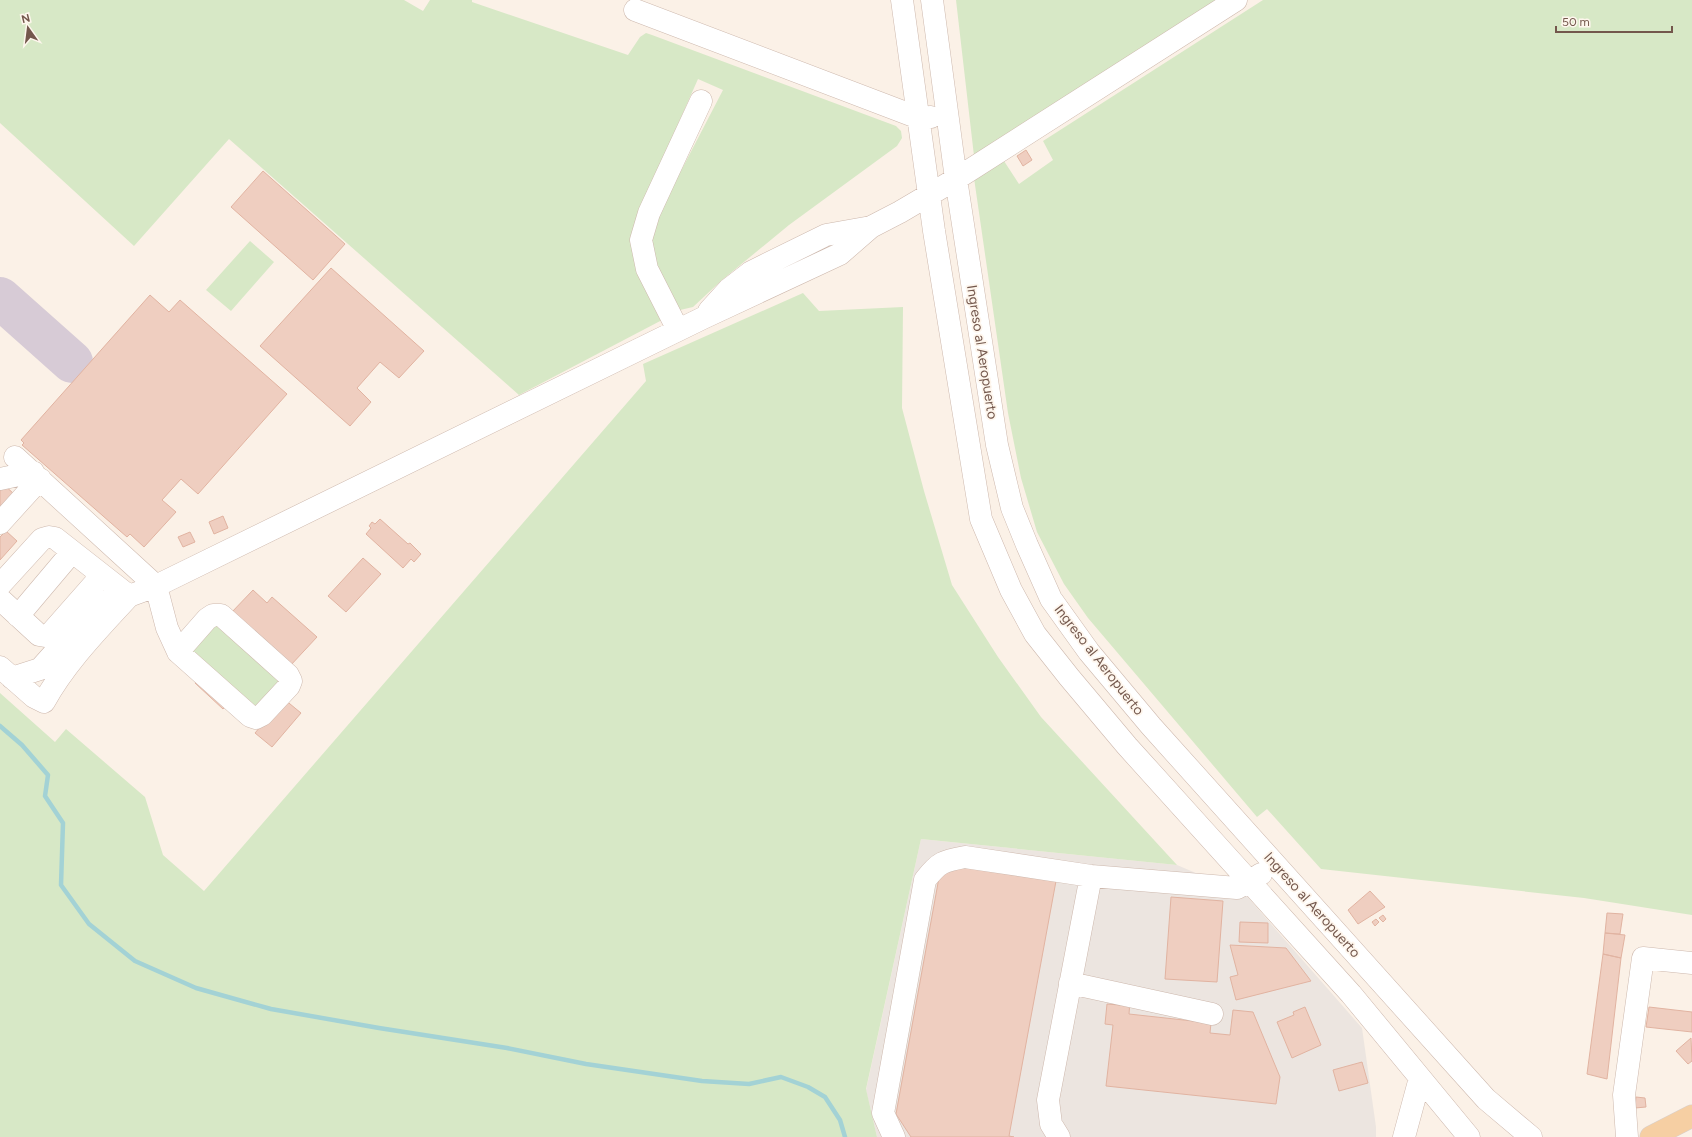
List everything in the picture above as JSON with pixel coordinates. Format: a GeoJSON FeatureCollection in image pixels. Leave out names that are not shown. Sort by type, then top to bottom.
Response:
{"type":"FeatureCollection","features":[{"type":"Feature","properties":{"kind":"main road"},"geometry":{"type":"LineString","coordinates":[[1651,1137],[1692,1116]]}},
{"type":"Feature","properties":{"kind":"lane","name":"Ingreso al Aeropuerto"},"geometry":{"type":"LineString","coordinates":[[902,0],[929,196],[981,519],[1012,590],[1035,634],[1069,677],[1127,746],[1351,994],[1469,1137]]}},
{"type":"Feature","properties":{"kind":"lane","name":"Ingreso al Aeropuerto"},"geometry":{"type":"LineString","coordinates":[[932,0],[956,179],[997,445],[1012,508],[1051,599],[1089,652],[1151,726],[1486,1099],[1530,1137]]}},
{"type":"Feature","properties":{"kind":"lane"},"geometry":{"type":"LineString","coordinates":[[6,672],[34,697],[44,702],[48,675],[99,602],[129,596],[156,586],[703,318],[729,289],[750,272],[826,234],[871,227],[929,196],[1236,0]]}},
{"type":"Feature","properties":{"kind":"lane"},"geometry":{"type":"LineString","coordinates":[[635,10],[919,118],[948,115]]}},
{"type":"Feature","properties":{"kind":"lane"},"geometry":{"type":"LineString","coordinates":[[678,330],[647,269],[641,240],[649,214],[701,101]]}},
{"type":"Feature","properties":{"kind":"lane"},"geometry":{"type":"LineString","coordinates":[[15,457],[156,586],[167,628],[178,652],[250,716],[256,718],[262,716],[291,682],[288,675],[221,615],[213,615],[207,619],[178,652]]}},
{"type":"Feature","properties":{"kind":"lane"},"geometry":{"type":"LineString","coordinates":[[0,479],[36,476]]}},
{"type":"Feature","properties":{"kind":"lane"},"geometry":{"type":"LineString","coordinates":[[0,522],[36,476]]}},
{"type":"Feature","properties":{"kind":"lane"},"geometry":{"type":"LineString","coordinates":[[0,585],[42,539],[49,537],[55,538],[129,596]]}},
{"type":"Feature","properties":{"kind":"lane"},"geometry":{"type":"LineString","coordinates":[[18,616],[72,552]]}},
{"type":"Feature","properties":{"kind":"lane"},"geometry":{"type":"LineString","coordinates":[[0,599],[39,635],[45,636],[50,634],[102,576]]}},
{"type":"Feature","properties":{"kind":"lane"},"geometry":{"type":"LineString","coordinates":[[6,672],[48,675]]}},
{"type":"Feature","properties":{"kind":"lane"},"geometry":{"type":"LineString","coordinates":[[894,1137],[883,1113],[925,880],[935,866],[950,860],[965,857],[1090,876],[1237,888],[1275,864]]}},
{"type":"Feature","properties":{"kind":"lane"},"geometry":{"type":"LineString","coordinates":[[1059,1137],[1051,1124],[1048,1100],[1090,876]]}},
{"type":"Feature","properties":{"kind":"lane"},"geometry":{"type":"LineString","coordinates":[[1627,1137],[1624,1095],[1643,958],[1692,963]]}},
{"type":"Feature","properties":{"kind":"lane"},"geometry":{"type":"LineString","coordinates":[[1070,983],[1212,1014]]}},
{"type":"Feature","properties":{"kind":"lane"},"geometry":{"type":"LineString","coordinates":[[1404,1137],[1420,1078]]}},
{"type":"Feature","properties":{"kind":"shaded area"},"geometry":{"type":"Polygon","coordinates":[[[921,839],[1177,865],[1245,894],[1362,1028],[1376,1127],[1376,1137],[877,1137],[866,1090],[921,839]]]}},
{"type":"Feature","properties":{"kind":"green space"},"geometry":{"type":"Polygon","coordinates":[[[0,0],[404,0],[423,11],[430,0],[472,0],[472,2],[628,55],[640,37],[646,33],[896,126],[901,131],[902,138],[897,146],[789,225],[722,280],[693,307],[680,310],[654,262],[651,240],[657,217],[723,90],[698,79],[635,221],[633,253],[664,319],[519,395],[229,139],[134,246],[0,123],[0,0]]]}},
{"type":"Feature","properties":{"kind":"green space"},"geometry":{"type":"Polygon","coordinates":[[[956,0],[1220,0],[974,156],[956,0]]]}},
{"type":"Feature","properties":{"kind":"green space"},"geometry":{"type":"Polygon","coordinates":[[[1263,0],[1692,0],[1692,915],[1584,898],[1321,869],[1267,809],[1257,817],[1088,618],[1064,584],[1037,532],[1021,478],[1008,413],[974,178],[1004,161],[1019,184],[1053,160],[1043,141],[1263,0]]]}},
{"type":"Feature","properties":{"kind":"green space"},"geometry":{"type":"Polygon","coordinates":[[[250,241],[274,262],[231,311],[206,290],[250,241]]]}},
{"type":"Feature","properties":{"kind":"green space"},"geometry":{"type":"Polygon","coordinates":[[[803,293],[819,311],[903,307],[902,408],[924,491],[952,585],[998,657],[1041,717],[1177,865],[921,839],[866,1089],[877,1137],[0,1137],[0,693],[55,742],[66,729],[145,797],[163,855],[204,891],[646,381],[643,364],[803,293]]]}},
{"type":"Feature","properties":{"kind":"green space"},"geometry":{"type":"Polygon","coordinates":[[[216,620],[287,682],[259,713],[188,651],[216,620]]]}},
{"type":"Feature","properties":{"kind":"building"},"geometry":{"type":"Polygon","coordinates":[[[1026,150],[1032,160],[1023,166],[1017,156],[1026,150]]]}},
{"type":"Feature","properties":{"kind":"building"},"geometry":{"type":"Polygon","coordinates":[[[263,171],[345,244],[313,280],[231,207],[263,171]]]}},
{"type":"Feature","properties":{"kind":"building"},"geometry":{"type":"Polygon","coordinates":[[[331,268],[424,351],[399,378],[380,362],[357,388],[371,402],[350,426],[260,346],[331,268]]]}},
{"type":"Feature","properties":{"kind":"building"},"geometry":{"type":"Polygon","coordinates":[[[150,295],[169,312],[180,300],[287,394],[198,494],[181,479],[162,500],[176,512],[144,547],[130,534],[127,537],[22,445],[24,443],[21,440],[150,295]]]}},
{"type":"Feature","properties":{"kind":"building"},"geometry":{"type":"Polygon","coordinates":[[[2,483],[14,494],[0,509],[0,486],[2,483]]]}},
{"type":"Feature","properties":{"kind":"building"},"geometry":{"type":"Polygon","coordinates":[[[223,516],[228,528],[214,534],[209,522],[223,516]]]}},
{"type":"Feature","properties":{"kind":"building"},"geometry":{"type":"Polygon","coordinates":[[[380,519],[408,544],[410,543],[421,554],[414,562],[411,559],[403,568],[366,534],[371,528],[369,526],[372,522],[375,524],[380,519]]]}},
{"type":"Feature","properties":{"kind":"building"},"geometry":{"type":"Polygon","coordinates":[[[6,531],[17,541],[0,560],[0,537],[6,531]]]}},
{"type":"Feature","properties":{"kind":"building"},"geometry":{"type":"Polygon","coordinates":[[[190,532],[195,542],[183,547],[178,537],[190,532]]]}},
{"type":"Feature","properties":{"kind":"building"},"geometry":{"type":"Polygon","coordinates":[[[363,558],[381,574],[346,612],[328,596],[363,558]]]}},
{"type":"Feature","properties":{"kind":"building"},"geometry":{"type":"Polygon","coordinates":[[[253,590],[267,603],[272,597],[317,637],[290,666],[231,613],[253,590]]]}},
{"type":"Feature","properties":{"kind":"building"},"geometry":{"type":"Polygon","coordinates":[[[200,677],[228,703],[223,709],[195,683],[200,677]]]}},
{"type":"Feature","properties":{"kind":"building"},"geometry":{"type":"Polygon","coordinates":[[[284,699],[301,713],[272,747],[255,733],[284,699]]]}},
{"type":"Feature","properties":{"kind":"building"},"geometry":{"type":"Polygon","coordinates":[[[955,863],[1056,881],[1009,1136],[1014,1137],[911,1137],[896,1114],[940,872],[955,863]]]}},
{"type":"Feature","properties":{"kind":"building"},"geometry":{"type":"Polygon","coordinates":[[[1370,891],[1385,907],[1358,924],[1348,910],[1370,891]]]}},
{"type":"Feature","properties":{"kind":"building"},"geometry":{"type":"Polygon","coordinates":[[[1171,897],[1223,901],[1217,982],[1165,979],[1171,897]]]}},
{"type":"Feature","properties":{"kind":"building"},"geometry":{"type":"Polygon","coordinates":[[[1607,913],[1623,914],[1620,934],[1605,933],[1607,913]]]}},
{"type":"Feature","properties":{"kind":"building"},"geometry":{"type":"Polygon","coordinates":[[[1383,915],[1386,919],[1383,922],[1379,918],[1383,915]]]}},
{"type":"Feature","properties":{"kind":"building"},"geometry":{"type":"Polygon","coordinates":[[[1376,919],[1379,922],[1375,926],[1372,922],[1376,919]]]}},
{"type":"Feature","properties":{"kind":"building"},"geometry":{"type":"Polygon","coordinates":[[[1240,922],[1268,923],[1268,943],[1239,942],[1240,922]]]}},
{"type":"Feature","properties":{"kind":"building"},"geometry":{"type":"Polygon","coordinates":[[[1605,933],[1625,935],[1621,958],[1603,954],[1605,933]]]}},
{"type":"Feature","properties":{"kind":"building"},"geometry":{"type":"Polygon","coordinates":[[[1230,945],[1286,948],[1311,981],[1236,1000],[1230,977],[1238,975],[1230,945]]]}},
{"type":"Feature","properties":{"kind":"building"},"geometry":{"type":"Polygon","coordinates":[[[1603,954],[1621,958],[1607,1079],[1587,1074],[1603,954]]]}},
{"type":"Feature","properties":{"kind":"building"},"geometry":{"type":"Polygon","coordinates":[[[1120,999],[1130,1001],[1129,1014],[1211,1023],[1210,1033],[1230,1035],[1233,1010],[1253,1012],[1280,1077],[1276,1104],[1106,1086],[1113,1025],[1105,1024],[1107,1004],[1120,1005],[1120,999]]]}},
{"type":"Feature","properties":{"kind":"building"},"geometry":{"type":"Polygon","coordinates":[[[1305,1007],[1321,1045],[1292,1058],[1277,1022],[1294,1015],[1293,1012],[1305,1007]]]}},
{"type":"Feature","properties":{"kind":"building"},"geometry":{"type":"Polygon","coordinates":[[[1649,1007],[1692,1012],[1692,1032],[1646,1027],[1649,1007]]]}},
{"type":"Feature","properties":{"kind":"building"},"geometry":{"type":"Polygon","coordinates":[[[1691,1038],[1692,1061],[1688,1064],[1676,1051],[1691,1038]]]}},
{"type":"Feature","properties":{"kind":"building"},"geometry":{"type":"Polygon","coordinates":[[[1362,1062],[1368,1083],[1339,1091],[1333,1070],[1362,1062]]]}},
{"type":"Feature","properties":{"kind":"building"},"geometry":{"type":"Polygon","coordinates":[[[1636,1097],[1645,1098],[1646,1107],[1635,1108],[1636,1097]]]}},
{"type":"Feature","properties":{"kind":"waterway"},"geometry":{"type":"LineString","coordinates":[[0,726],[22,745],[48,775],[45,796],[63,823],[61,885],[89,924],[135,961],[196,988],[271,1009],[507,1048],[586,1064],[702,1081],[749,1084],[781,1077],[808,1087],[825,1097],[840,1120],[845,1137]]}},
{"type":"Feature","properties":{"kind":"taxiway"},"geometry":{"type":"LineString","coordinates":[[0,298],[72,362]]}}]}
